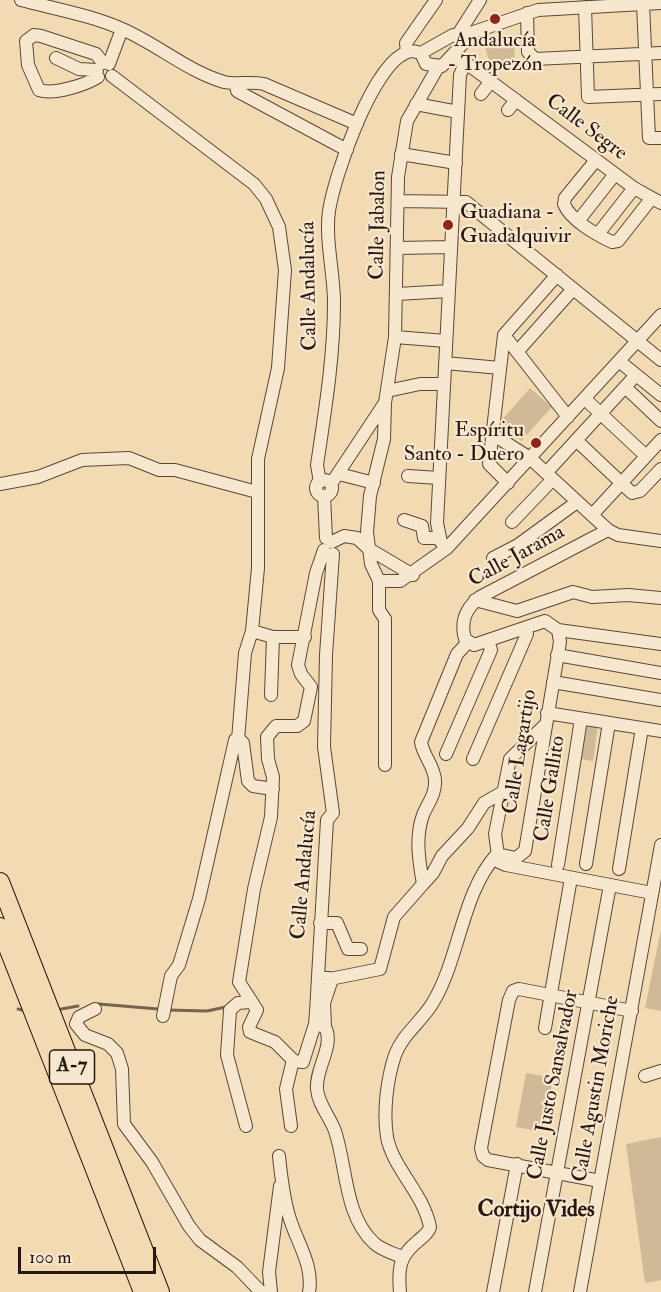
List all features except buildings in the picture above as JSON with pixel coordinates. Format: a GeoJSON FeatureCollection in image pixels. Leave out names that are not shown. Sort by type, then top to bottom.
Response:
{"type":"FeatureCollection","features":[{"type":"Feature","properties":{"kind":"highway","name":"A-7"},"geometry":{"type":"LineString","coordinates":[[2,888],[132,1243],[143,1292]]}},
{"type":"Feature","properties":{"kind":"highway","name":"A-7"},"geometry":{"type":"LineString","coordinates":[[0,927],[132,1243],[160,1292]]}},
{"type":"Feature","properties":{"kind":"street"},"geometry":{"type":"LineString","coordinates":[[21,0],[92,18],[122,29],[202,74],[236,84],[249,81],[264,84],[357,124]]}},
{"type":"Feature","properties":{"kind":"street"},"geometry":{"type":"LineString","coordinates":[[436,0],[406,43],[407,52],[421,53],[451,36],[458,50],[461,70],[437,523],[443,543]]}},
{"type":"Feature","properties":{"kind":"street"},"geometry":{"type":"LineString","coordinates":[[458,50],[466,21],[480,0]]}},
{"type":"Feature","properties":{"kind":"street"},"geometry":{"type":"LineString","coordinates":[[421,53],[421,58],[426,64],[438,67],[474,33],[553,4],[661,3]]}},
{"type":"Feature","properties":{"kind":"street"},"geometry":{"type":"LineString","coordinates":[[643,4],[649,138],[661,138]]}},
{"type":"Feature","properties":{"kind":"street"},"geometry":{"type":"LineString","coordinates":[[579,5],[587,57],[588,97],[661,94]]}},
{"type":"Feature","properties":{"kind":"street"},"geometry":{"type":"LineString","coordinates":[[527,13],[527,50],[530,57],[538,59],[661,53]]}},
{"type":"Feature","properties":{"kind":"street"},"geometry":{"type":"LineString","coordinates":[[466,21],[466,28],[474,33]]}},
{"type":"Feature","properties":{"kind":"street"},"geometry":{"type":"LineString","coordinates":[[122,29],[104,70],[90,81],[45,92],[39,90],[28,65],[26,41],[34,35],[96,54],[104,70],[254,184],[266,199],[279,227],[285,270],[278,368],[263,428],[257,492],[258,568],[252,631],[245,653],[238,740]]}},
{"type":"Feature","properties":{"kind":"street","name":"Calle Segre"},"geometry":{"type":"LineString","coordinates":[[458,50],[491,81],[512,105],[634,188],[657,200]]}},
{"type":"Feature","properties":{"kind":"street","name":"Calle Andalucía"},"geometry":{"type":"LineString","coordinates":[[402,1257],[374,1244],[356,1215],[348,1193],[334,1129],[320,1100],[317,1073],[328,1040],[319,1021],[317,984],[327,820],[333,813],[324,747],[328,546],[324,496],[317,490],[325,483],[317,465],[334,336],[333,269],[328,213],[357,124],[382,74],[407,52]]}},
{"type":"Feature","properties":{"kind":"street"},"geometry":{"type":"LineString","coordinates":[[56,58],[79,69],[104,70]]}},
{"type":"Feature","properties":{"kind":"street","name":"Calle Jabalon"},"geometry":{"type":"LineString","coordinates":[[385,765],[385,619],[379,610],[379,581],[374,576],[366,532],[374,502],[374,483],[381,469],[386,397],[395,337],[401,154],[407,121],[438,67]]}},
{"type":"Feature","properties":{"kind":"street"},"geometry":{"type":"LineString","coordinates":[[481,94],[491,81]]}},
{"type":"Feature","properties":{"kind":"street"},"geometry":{"type":"LineString","coordinates":[[236,84],[237,91],[347,150]]}},
{"type":"Feature","properties":{"kind":"street"},"geometry":{"type":"LineString","coordinates":[[416,104],[458,112]]}},
{"type":"Feature","properties":{"kind":"street"},"geometry":{"type":"LineString","coordinates":[[401,154],[456,163]]}},
{"type":"Feature","properties":{"kind":"street"},"geometry":{"type":"LineString","coordinates":[[596,160],[564,201],[569,212],[597,234],[612,242],[618,241],[657,200]]}},
{"type":"Feature","properties":{"kind":"street"},"geometry":{"type":"LineString","coordinates":[[579,219],[615,174]]}},
{"type":"Feature","properties":{"kind":"street"},"geometry":{"type":"LineString","coordinates":[[597,234],[634,188]]}},
{"type":"Feature","properties":{"kind":"street"},"geometry":{"type":"LineString","coordinates":[[398,201],[466,202],[661,360]]}},
{"type":"Feature","properties":{"kind":"street"},"geometry":{"type":"LineString","coordinates":[[398,248],[451,247]]}},
{"type":"Feature","properties":{"kind":"street"},"geometry":{"type":"LineString","coordinates":[[508,483],[489,464],[504,335],[557,275]]}},
{"type":"Feature","properties":{"kind":"street"},"geometry":{"type":"LineString","coordinates":[[517,352],[573,289]]}},
{"type":"Feature","properties":{"kind":"street"},"geometry":{"type":"LineString","coordinates":[[397,294],[449,291]]}},
{"type":"Feature","properties":{"kind":"street"},"geometry":{"type":"LineString","coordinates":[[379,581],[400,581],[508,483],[661,315]]}},
{"type":"Feature","properties":{"kind":"street"},"geometry":{"type":"LineString","coordinates":[[504,335],[568,417]]}},
{"type":"Feature","properties":{"kind":"street"},"geometry":{"type":"LineString","coordinates":[[395,337],[447,341]]}},
{"type":"Feature","properties":{"kind":"street"},"geometry":{"type":"LineString","coordinates":[[619,361],[661,395]]}},
{"type":"Feature","properties":{"kind":"street"},"geometry":{"type":"LineString","coordinates":[[445,363],[500,368]]}},
{"type":"Feature","properties":{"kind":"street"},"geometry":{"type":"LineString","coordinates":[[512,522],[576,440],[636,375]]}},
{"type":"Feature","properties":{"kind":"street"},"geometry":{"type":"LineString","coordinates":[[325,483],[339,474],[386,397],[420,384],[444,384]]}},
{"type":"Feature","properties":{"kind":"street"},"geometry":{"type":"LineString","coordinates":[[625,387],[661,421]]}},
{"type":"Feature","properties":{"kind":"street"},"geometry":{"type":"LineString","coordinates":[[585,399],[646,456]]}},
{"type":"Feature","properties":{"kind":"street"},"geometry":{"type":"LineString","coordinates":[[492,434],[530,458],[608,530],[618,535],[661,541]]}},
{"type":"Feature","properties":{"kind":"street"},"geometry":{"type":"LineString","coordinates":[[576,440],[632,493],[637,493],[661,469]]}},
{"type":"Feature","properties":{"kind":"street"},"geometry":{"type":"LineString","coordinates":[[592,515],[661,440]]}},
{"type":"Feature","properties":{"kind":"street"},"geometry":{"type":"LineString","coordinates":[[0,484],[38,477],[82,460],[129,458],[159,470],[175,470],[257,492]]}},
{"type":"Feature","properties":{"kind":"street"},"geometry":{"type":"LineString","coordinates":[[339,474],[374,483]]}},
{"type":"Feature","properties":{"kind":"street"},"geometry":{"type":"LineString","coordinates":[[408,476],[439,477]]}},
{"type":"Feature","properties":{"kind":"street"},"geometry":{"type":"LineString","coordinates":[[493,558],[518,545],[577,502]]}},
{"type":"Feature","properties":{"kind":"street"},"geometry":{"type":"LineString","coordinates":[[404,520],[422,526],[424,538],[443,543]]}},
{"type":"Feature","properties":{"kind":"street","name":"Calle Jarama"},"geometry":{"type":"LineString","coordinates":[[468,642],[464,634],[463,620],[476,600],[494,588],[608,530]]}},
{"type":"Feature","properties":{"kind":"street"},"geometry":{"type":"LineString","coordinates":[[257,1003],[239,982],[249,917],[271,817],[273,789],[267,737],[276,726],[297,726],[306,717],[311,687],[301,674],[298,665],[316,573],[328,546],[337,538],[351,536],[408,572]]}},
{"type":"Feature","properties":{"kind":"street"},"geometry":{"type":"LineString","coordinates":[[476,600],[517,611],[573,591],[592,597],[621,594],[661,598]]}},
{"type":"Feature","properties":{"kind":"street"},"geometry":{"type":"LineString","coordinates":[[423,884],[418,842],[423,816],[434,793],[435,781],[430,759],[421,746],[421,737],[457,654],[468,642],[477,645],[545,621],[558,630],[661,644]]}},
{"type":"Feature","properties":{"kind":"street"},"geometry":{"type":"LineString","coordinates":[[473,759],[527,634],[524,628]]}},
{"type":"Feature","properties":{"kind":"street","name":"Calle Lagartijo"},"geometry":{"type":"LineString","coordinates":[[497,854],[516,858],[525,851],[553,682],[558,630]]}},
{"type":"Feature","properties":{"kind":"street"},"geometry":{"type":"LineString","coordinates":[[252,631],[273,637],[305,637]]}},
{"type":"Feature","properties":{"kind":"street"},"geometry":{"type":"LineString","coordinates":[[271,695],[273,637]]}},
{"type":"Feature","properties":{"kind":"street"},"geometry":{"type":"LineString","coordinates":[[446,754],[491,650],[489,641]]}},
{"type":"Feature","properties":{"kind":"street"},"geometry":{"type":"LineString","coordinates":[[557,655],[661,673]]}},
{"type":"Feature","properties":{"kind":"street"},"geometry":{"type":"LineString","coordinates":[[553,682],[661,700]]}},
{"type":"Feature","properties":{"kind":"street"},"geometry":{"type":"LineString","coordinates":[[652,892],[503,865],[497,854],[495,834],[510,759],[546,719],[581,719],[661,731]]}},
{"type":"Feature","properties":{"kind":"street","name":"Calle Gallito"},"geometry":{"type":"LineString","coordinates":[[558,866],[581,719]]}},
{"type":"Feature","properties":{"kind":"street"},"geometry":{"type":"LineString","coordinates":[[586,864],[609,723]]}},
{"type":"Feature","properties":{"kind":"street"},"geometry":{"type":"LineString","coordinates":[[619,869],[642,728]]}},
{"type":"Feature","properties":{"kind":"street"},"geometry":{"type":"LineString","coordinates":[[238,740],[243,744],[248,781],[253,786],[273,789]]}},
{"type":"Feature","properties":{"kind":"street"},"geometry":{"type":"LineString","coordinates":[[163,1016],[171,976],[179,965],[199,899],[233,743],[238,740]]}},
{"type":"Feature","properties":{"kind":"street"},"geometry":{"type":"LineString","coordinates":[[317,984],[326,977],[330,979],[380,969],[385,958],[394,917],[423,884],[442,856],[468,828],[484,803],[503,792]]}},
{"type":"Feature","properties":{"kind":"street","name":"Calle Agustin Moriche"},"geometry":{"type":"LineString","coordinates":[[580,1292],[661,845]]}},
{"type":"Feature","properties":{"kind":"street"},"geometry":{"type":"LineString","coordinates":[[400,1292],[398,1273],[402,1257],[428,1233],[430,1227],[421,1199],[393,1153],[387,1137],[390,1077],[395,1056],[406,1033],[432,1004],[466,919],[475,889],[488,864],[497,854]]}},
{"type":"Feature","properties":{"kind":"street"},"geometry":{"type":"LineString","coordinates":[[544,1028],[571,878]]}},
{"type":"Feature","properties":{"kind":"street","name":"Calle Justo Sansalvador"},"geometry":{"type":"LineString","coordinates":[[535,1292],[610,885]]}},
{"type":"Feature","properties":{"kind":"street"},"geometry":{"type":"LineString","coordinates":[[320,923],[339,925],[348,950],[362,949]]}},
{"type":"Feature","properties":{"kind":"street","name":"Calle Andalucía"},"geometry":{"type":"LineString","coordinates":[[293,1061],[303,1062],[319,1021],[330,979]]}},
{"type":"Feature","properties":{"kind":"street"},"geometry":{"type":"LineString","coordinates":[[600,1181],[488,1160],[481,1151],[510,996],[513,991],[523,990],[632,1011]]}},
{"type":"Feature","properties":{"kind":"street"},"geometry":{"type":"LineString","coordinates":[[246,1126],[226,1047],[231,1010],[238,1003],[257,1003]]}},
{"type":"Feature","properties":{"kind":"street"},"geometry":{"type":"LineString","coordinates":[[257,1003],[249,1028],[250,1032],[275,1042],[293,1061],[286,1089],[291,1126]]}},
{"type":"Feature","properties":{"kind":"street"},"geometry":{"type":"LineString","coordinates":[[95,1009],[79,1017],[76,1024],[85,1035],[108,1044],[117,1053],[122,1069],[123,1113],[128,1132],[146,1152],[168,1193],[180,1205],[200,1240],[237,1267],[261,1292]]}},
{"type":"Feature","properties":{"kind":"street"},"geometry":{"type":"LineString","coordinates":[[645,1076],[661,1071]]}},
{"type":"Feature","properties":{"kind":"street"},"geometry":{"type":"LineString","coordinates":[[279,1156],[289,1217],[307,1260],[309,1292]]}},
{"type":"Feature","properties":{"kind":"street"},"geometry":{"type":"LineString","coordinates":[[493,1292],[517,1164]]}},
{"type":"Feature","properties":{"kind":"street"},"geometry":{"type":"LineString","coordinates":[[271,1292],[268,1272],[282,1182]]}},
{"type":"Feature","properties":{"kind":"shaded area"},"geometry":{"type":"Polygon","coordinates":[[[514,38],[515,62],[489,61],[485,47],[514,38]]]}},
{"type":"Feature","properties":{"kind":"shaded area"},"geometry":{"type":"Polygon","coordinates":[[[530,388],[552,407],[521,441],[500,422],[530,388]]]}},
{"type":"Feature","properties":{"kind":"shaded area"},"geometry":{"type":"Polygon","coordinates":[[[587,725],[598,726],[593,761],[580,759],[587,725]]]}},
{"type":"Feature","properties":{"kind":"shaded area"},"geometry":{"type":"Polygon","coordinates":[[[661,930],[661,1011],[645,1008],[661,930]]]}},
{"type":"Feature","properties":{"kind":"shaded area"},"geometry":{"type":"Polygon","coordinates":[[[526,1073],[553,1078],[543,1132],[516,1127],[526,1073]]]}},
{"type":"Feature","properties":{"kind":"shaded area"},"geometry":{"type":"Polygon","coordinates":[[[661,1137],[661,1280],[645,1283],[626,1144],[661,1137]]]}},
{"type":"Feature","properties":{"kind":"waterway"},"geometry":{"type":"LineString","coordinates":[[99,1004],[158,1009]]}},
{"type":"Feature","properties":{"kind":"waterway"},"geometry":{"type":"LineString","coordinates":[[56,1010],[78,1006]]}},
{"type":"Feature","properties":{"kind":"waterway"},"geometry":{"type":"LineString","coordinates":[[167,1010],[207,1011],[226,1007]]}},
{"type":"Feature","properties":{"kind":"waterway"},"geometry":{"type":"LineString","coordinates":[[18,1009],[26,1011]]}},
{"type":"Feature","properties":{"kind":"place","name":"Andalucía - Tropezón"},"geometry":{"type":"Point","coordinates":[495,19]}},
{"type":"Feature","properties":{"kind":"place","name":"Guadiana - Guadalquivir"},"geometry":{"type":"Point","coordinates":[448,225]}},
{"type":"Feature","properties":{"kind":"place","name":"Espíritu Santo - Duero"},"geometry":{"type":"Point","coordinates":[536,443]}},
{"type":"Feature","properties":{"kind":"district","name":"Cortijo Vides"},"geometry":{"type":"Point","coordinates":[536,1211]}}]}
